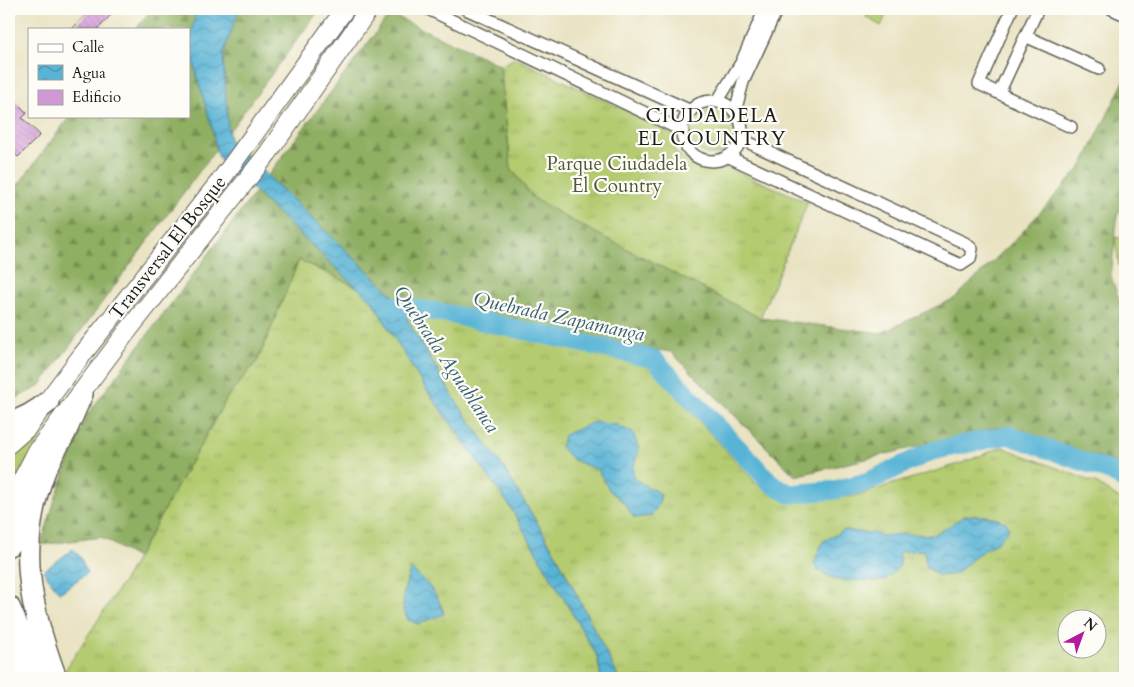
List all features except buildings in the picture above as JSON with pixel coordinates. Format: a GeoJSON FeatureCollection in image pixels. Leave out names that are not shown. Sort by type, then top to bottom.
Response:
{"type":"FeatureCollection","features":[{"type":"Feature","properties":{"kind":"highway"},"geometry":{"type":"LineString","coordinates":[[56,678],[42,638],[32,599],[28,560],[28,529],[44,472],[82,394]]}},
{"type":"Feature","properties":{"kind":"highway"},"geometry":{"type":"LineString","coordinates":[[9,423],[32,413],[48,402]]}},
{"type":"Feature","properties":{"kind":"highway"},"geometry":{"type":"LineString","coordinates":[[9,545],[11,509]]}},
{"type":"Feature","properties":{"kind":"highway"},"geometry":{"type":"LineString","coordinates":[[9,607],[19,630],[47,678]]}},
{"type":"Feature","properties":{"kind":"highway"},"geometry":{"type":"LineString","coordinates":[[9,642],[29,678]]}},
{"type":"Feature","properties":{"kind":"main road","name":"Transversal El Bosque"},"geometry":{"type":"LineString","coordinates":[[9,444],[27,428],[48,402],[82,355],[223,177],[345,9]]}},
{"type":"Feature","properties":{"kind":"main road","name":"Transversal El Bosque"},"geometry":{"type":"LineString","coordinates":[[11,509],[26,471],[37,452],[126,333],[268,153],[369,9]]}},
{"type":"Feature","properties":{"kind":"street"},"geometry":{"type":"LineString","coordinates":[[428,9],[682,130]]}},
{"type":"Feature","properties":{"kind":"street"},"geometry":{"type":"LineString","coordinates":[[466,9],[690,111]]}},
{"type":"Feature","properties":{"kind":"street"},"geometry":{"type":"LineString","coordinates":[[717,102],[740,63],[765,9]]}},
{"type":"Feature","properties":{"kind":"street"},"geometry":{"type":"LineString","coordinates":[[735,112],[743,82],[777,9]]}},
{"type":"Feature","properties":{"kind":"street"},"geometry":{"type":"LineString","coordinates":[[1012,9],[979,84],[1071,127]]}},
{"type":"Feature","properties":{"kind":"street"},"geometry":{"type":"LineString","coordinates":[[999,93],[1038,9]]}},
{"type":"Feature","properties":{"kind":"street"},"geometry":{"type":"LineString","coordinates":[[1025,36],[1098,69]]}},
{"type":"Feature","properties":{"kind":"street"},"geometry":{"type":"LineString","coordinates":[[717,102],[724,104],[735,112],[742,125],[741,140],[734,152],[715,161],[701,159],[695,155],[686,144],[682,130],[690,111],[702,103],[717,102]]}},
{"type":"Feature","properties":{"kind":"street"},"geometry":{"type":"LineString","coordinates":[[729,156],[961,265],[970,259],[972,249],[965,243],[741,140]]}},
{"type":"Feature","properties":{"kind":"green space"},"geometry":{"type":"Polygon","coordinates":[[[152,9],[320,9],[40,386],[9,402],[9,197],[68,118],[190,118],[190,28],[137,28],[152,9]]]}},
{"type":"Feature","properties":{"kind":"green space"},"geometry":{"type":"Polygon","coordinates":[[[870,9],[889,9],[881,26],[866,17],[870,9]]]}},
{"type":"Feature","properties":{"kind":"green space"},"geometry":{"type":"Polygon","coordinates":[[[390,14],[500,65],[511,168],[532,197],[567,218],[760,318],[881,333],[955,298],[1016,239],[1082,166],[1125,79],[1125,213],[1118,212],[1111,276],[1125,317],[1125,465],[999,427],[795,476],[671,352],[400,307],[299,260],[258,360],[228,396],[137,558],[101,537],[41,545],[55,499],[87,415],[390,14]]]}},
{"type":"Feature","properties":{"kind":"green space","name":"Parque Ciudadela El Country"},"geometry":{"type":"Polygon","coordinates":[[[515,58],[673,133],[675,152],[701,169],[728,168],[808,202],[760,318],[567,218],[532,197],[511,168],[500,66],[515,58]]]}},
{"type":"Feature","properties":{"kind":"green space"},"geometry":{"type":"Polygon","coordinates":[[[717,111],[729,117],[734,124],[734,142],[729,149],[722,154],[709,155],[697,149],[692,142],[691,129],[697,117],[704,112],[717,111]]]}},
{"type":"Feature","properties":{"kind":"green space"},"geometry":{"type":"Polygon","coordinates":[[[1125,237],[1125,265],[1119,266],[1115,238],[1125,237]]]}},
{"type":"Feature","properties":{"kind":"green space"},"geometry":{"type":"Polygon","coordinates":[[[299,260],[353,284],[371,299],[423,385],[509,505],[597,656],[601,678],[60,678],[128,574],[228,396],[258,360],[299,260]]]}},
{"type":"Feature","properties":{"kind":"green space"},"geometry":{"type":"Polygon","coordinates":[[[401,310],[447,315],[648,365],[757,484],[795,501],[854,496],[962,463],[1002,447],[1096,483],[1125,503],[1125,678],[619,678],[556,554],[503,467],[455,400],[401,310]]]}},
{"type":"Feature","properties":{"kind":"green space"},"geometry":{"type":"Polygon","coordinates":[[[48,418],[47,427],[12,485],[9,475],[9,453],[28,439],[48,418]]]}},
{"type":"Feature","properties":{"kind":"water"},"geometry":{"type":"Polygon","coordinates":[[[196,9],[239,9],[223,55],[229,139],[392,294],[455,400],[503,467],[556,554],[619,678],[601,678],[597,656],[509,505],[423,385],[371,299],[218,157],[190,44],[196,9]]]}},
{"type":"Feature","properties":{"kind":"water"},"geometry":{"type":"Polygon","coordinates":[[[594,422],[617,425],[633,433],[639,449],[633,469],[634,479],[661,495],[658,506],[651,516],[634,518],[624,503],[609,490],[598,470],[573,460],[561,448],[564,435],[594,422]]]}},
{"type":"Feature","properties":{"kind":"water"},"geometry":{"type":"Polygon","coordinates":[[[966,515],[988,516],[1006,522],[1009,529],[1000,540],[978,554],[956,574],[939,576],[926,567],[924,550],[899,552],[900,566],[884,581],[837,580],[817,570],[814,563],[823,541],[845,530],[883,536],[905,534],[934,535],[966,515]]]}},
{"type":"Feature","properties":{"kind":"water"},"geometry":{"type":"Polygon","coordinates":[[[73,549],[81,558],[87,573],[59,592],[43,571],[73,549]]]}},
{"type":"Feature","properties":{"kind":"water"},"geometry":{"type":"Polygon","coordinates":[[[410,569],[431,589],[439,601],[444,614],[418,624],[408,620],[403,609],[404,591],[410,569]]]}},
{"type":"Feature","properties":{"kind":"waterway","name":"Quebrada Zapamanga"},"geometry":{"type":"LineString","coordinates":[[389,305],[449,314],[654,359],[771,483],[790,494],[835,490],[867,482],[932,451],[1008,435],[1112,472],[1125,481]]}},
{"type":"Feature","properties":{"kind":"district","name":"CIUDADELA EL COUNTRY"},"geometry":{"type":"Point","coordinates":[712,126]}},
{"type":"Feature","properties":{"kind":"water label","name":"Quebrada Aguablanca"},"geometry":{"type":"Point","coordinates":[447,359]}}]}
